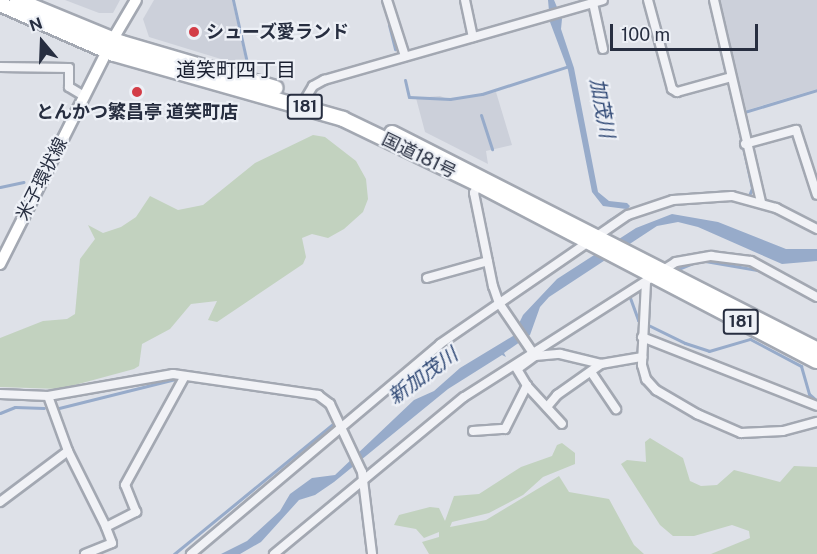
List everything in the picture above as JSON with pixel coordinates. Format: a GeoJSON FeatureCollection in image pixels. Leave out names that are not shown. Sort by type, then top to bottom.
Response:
{"type":"FeatureCollection","features":[{"type":"Feature","properties":{"kind":"highway","name":"国道181号"},"geometry":{"type":"LineString","coordinates":[[17,0],[110,45]]}},
{"type":"Feature","properties":{"kind":"highway","name":"国道181号"},"geometry":{"type":"LineString","coordinates":[[0,4],[110,45],[368,122],[599,242],[656,276],[817,361]]}},
{"type":"Feature","properties":{"kind":"highway","name":"国道181号"},"geometry":{"type":"LineString","coordinates":[[656,276],[817,350]]}},
{"type":"Feature","properties":{"kind":"main road","name":"米子環状線"},"geometry":{"type":"LineString","coordinates":[[0,264],[110,45],[136,0]]}},
{"type":"Feature","properties":{"kind":"street"},"geometry":{"type":"LineString","coordinates":[[387,0],[405,56]]}},
{"type":"Feature","properties":{"kind":"street"},"geometry":{"type":"LineString","coordinates":[[465,0],[473,37]]}},
{"type":"Feature","properties":{"kind":"street"},"geometry":{"type":"LineString","coordinates":[[303,103],[316,83],[603,0]]}},
{"type":"Feature","properties":{"kind":"street"},"geometry":{"type":"LineString","coordinates":[[648,0],[672,89],[677,92],[731,77]]}},
{"type":"Feature","properties":{"kind":"street"},"geometry":{"type":"LineString","coordinates":[[714,0],[745,144],[761,202]]}},
{"type":"Feature","properties":{"kind":"street"},"geometry":{"type":"LineString","coordinates":[[593,3],[603,49]]}},
{"type":"Feature","properties":{"kind":"street"},"geometry":{"type":"LineString","coordinates":[[0,68],[69,68],[69,87],[84,96]]}},
{"type":"Feature","properties":{"kind":"street"},"geometry":{"type":"LineString","coordinates":[[745,144],[796,130],[817,195]]}},
{"type":"Feature","properties":{"kind":"street"},"geometry":{"type":"LineString","coordinates":[[480,180],[474,193],[500,305],[532,352]]}},
{"type":"Feature","properties":{"kind":"street"},"geometry":{"type":"LineString","coordinates":[[191,554],[343,430],[440,344],[599,242],[628,215],[673,200],[724,196],[761,202],[817,230]]}},
{"type":"Feature","properties":{"kind":"street"},"geometry":{"type":"LineString","coordinates":[[273,554],[362,476],[464,397],[532,352],[656,276],[694,257],[752,261],[817,297]]}},
{"type":"Feature","properties":{"kind":"street"},"geometry":{"type":"LineString","coordinates":[[427,278],[488,261]]}},
{"type":"Feature","properties":{"kind":"street"},"geometry":{"type":"LineString","coordinates":[[656,276],[642,337],[642,357],[646,379],[656,390],[735,431],[783,431],[817,422]]}},
{"type":"Feature","properties":{"kind":"street"},"geometry":{"type":"LineString","coordinates":[[642,337],[817,406]]}},
{"type":"Feature","properties":{"kind":"street"},"geometry":{"type":"LineString","coordinates":[[532,352],[560,354],[601,364],[642,357]]}},
{"type":"Feature","properties":{"kind":"street"},"geometry":{"type":"LineString","coordinates":[[532,352],[517,369],[526,385],[562,423]]}},
{"type":"Feature","properties":{"kind":"street"},"geometry":{"type":"LineString","coordinates":[[547,407],[557,395],[601,364]]}},
{"type":"Feature","properties":{"kind":"street"},"geometry":{"type":"LineString","coordinates":[[591,372],[616,410]]}},
{"type":"Feature","properties":{"kind":"street"},"geometry":{"type":"LineString","coordinates":[[106,527],[136,512],[125,485],[185,376]]}},
{"type":"Feature","properties":{"kind":"street"},"geometry":{"type":"LineString","coordinates":[[0,394],[48,396],[96,390],[143,377],[185,376],[318,395],[330,404],[362,476],[372,554]]}},
{"type":"Feature","properties":{"kind":"street"},"geometry":{"type":"LineString","coordinates":[[472,431],[505,429],[526,385]]}},
{"type":"Feature","properties":{"kind":"street"},"geometry":{"type":"LineString","coordinates":[[48,396],[68,451],[112,543],[85,554]]}},
{"type":"Feature","properties":{"kind":"street"},"geometry":{"type":"LineString","coordinates":[[0,502],[68,451]]}},
{"type":"Feature","properties":{"kind":"shaded area"},"geometry":{"type":"Polygon","coordinates":[[[65,0],[120,0],[113,13],[99,13],[65,0]]]}},
{"type":"Feature","properties":{"kind":"shaded area","name":"シューズ愛ランド"},"geometry":{"type":"Polygon","coordinates":[[[154,0],[232,0],[247,67],[149,37],[143,19],[154,0]]]}},
{"type":"Feature","properties":{"kind":"shaded area"},"geometry":{"type":"Polygon","coordinates":[[[717,0],[817,0],[817,89],[744,111],[717,0]]]}},
{"type":"Feature","properties":{"kind":"shaded area"},"geometry":{"type":"Polygon","coordinates":[[[496,92],[512,145],[486,151],[488,164],[425,132],[416,98],[440,96],[450,100],[496,92]]]}},
{"type":"Feature","properties":{"kind":"green space"},"geometry":{"type":"Polygon","coordinates":[[[313,135],[325,137],[356,161],[366,179],[368,199],[363,212],[344,229],[328,238],[312,234],[302,238],[306,257],[303,264],[217,322],[208,320],[217,301],[191,304],[170,329],[142,344],[139,366],[134,369],[60,389],[0,387],[0,338],[43,321],[67,319],[75,314],[80,259],[95,239],[88,225],[103,233],[121,227],[136,217],[150,196],[178,210],[203,205],[255,163],[313,135]]]}},
{"type":"Feature","properties":{"kind":"green space"},"geometry":{"type":"Polygon","coordinates":[[[650,438],[683,458],[690,481],[701,486],[717,485],[734,470],[780,482],[794,466],[817,467],[817,554],[711,554],[750,538],[749,531],[732,525],[694,536],[673,536],[660,525],[621,464],[627,460],[646,462],[645,442],[650,438]]]}},
{"type":"Feature","properties":{"kind":"green space"},"geometry":{"type":"Polygon","coordinates":[[[562,443],[575,453],[575,464],[543,477],[523,495],[489,513],[452,522],[450,527],[486,520],[559,476],[569,492],[609,499],[634,545],[644,554],[429,554],[422,542],[439,537],[439,532],[424,538],[416,529],[394,525],[399,515],[430,507],[439,508],[445,521],[454,496],[479,494],[521,467],[552,456],[557,445],[562,443]]]}},
{"type":"Feature","properties":{"kind":"water"},"geometry":{"type":"Polygon","coordinates":[[[548,0],[554,0],[562,19],[561,29],[574,68],[598,192],[609,201],[627,203],[630,206],[627,210],[637,208],[605,222],[626,209],[603,206],[592,192],[568,70],[550,22],[548,0]]]}},
{"type":"Feature","properties":{"kind":"water"},"geometry":{"type":"Polygon","coordinates":[[[672,214],[718,222],[786,249],[817,249],[817,261],[782,264],[698,227],[678,222],[657,226],[549,297],[540,307],[530,335],[504,353],[506,357],[502,355],[448,389],[334,482],[315,495],[299,500],[261,542],[240,554],[221,554],[247,541],[280,511],[290,494],[312,478],[335,475],[414,400],[434,391],[460,368],[513,336],[523,315],[557,279],[636,228],[672,214]]]}},
{"type":"Feature","properties":{"kind":"waterway"},"geometry":{"type":"LineString","coordinates":[[233,0],[248,67]]}},
{"type":"Feature","properties":{"kind":"waterway"},"geometry":{"type":"LineString","coordinates":[[389,25],[395,49]]}},
{"type":"Feature","properties":{"kind":"waterway"},"geometry":{"type":"LineString","coordinates":[[405,80],[409,97],[450,99],[482,94],[569,66]]}},
{"type":"Feature","properties":{"kind":"waterway"},"geometry":{"type":"LineString","coordinates":[[728,78],[752,188],[749,196]]}},
{"type":"Feature","properties":{"kind":"waterway"},"geometry":{"type":"LineString","coordinates":[[741,113],[817,90]]}},
{"type":"Feature","properties":{"kind":"waterway"},"geometry":{"type":"LineString","coordinates":[[481,115],[492,149]]}},
{"type":"Feature","properties":{"kind":"waterway"},"geometry":{"type":"LineString","coordinates":[[0,187],[23,182]]}},
{"type":"Feature","properties":{"kind":"waterway"},"geometry":{"type":"LineString","coordinates":[[705,261],[763,271]]}},
{"type":"Feature","properties":{"kind":"waterway"},"geometry":{"type":"LineString","coordinates":[[678,269],[695,262]]}},
{"type":"Feature","properties":{"kind":"waterway"},"geometry":{"type":"LineString","coordinates":[[629,295],[638,320],[685,343],[709,351],[750,339],[801,366],[809,394],[817,401]]}},
{"type":"Feature","properties":{"kind":"waterway"},"geometry":{"type":"LineString","coordinates":[[55,409],[175,379],[220,384]]}},
{"type":"Feature","properties":{"kind":"waterway"},"geometry":{"type":"LineString","coordinates":[[0,413],[15,407],[44,408]]}},
{"type":"Feature","properties":{"kind":"waterway"},"geometry":{"type":"LineString","coordinates":[[174,554],[335,422]]}},
{"type":"Feature","properties":{"kind":"place","name":"シューズ愛ランド"},"geometry":{"type":"Point","coordinates":[194,32]}},
{"type":"Feature","properties":{"kind":"place","name":"とんかつ繁昌亭 道笑町店"},"geometry":{"type":"Point","coordinates":[137,92]}},
{"type":"Feature","properties":{"kind":"district","name":"道笑町四丁目"},"geometry":{"type":"Point","coordinates":[236,70]}},
{"type":"Feature","properties":{"kind":"water label","name":"加茂川"},"geometry":{"type":"Point","coordinates":[602,108]}},
{"type":"Feature","properties":{"kind":"water label","name":"新加茂川"},"geometry":{"type":"Point","coordinates":[423,376]}}]}
